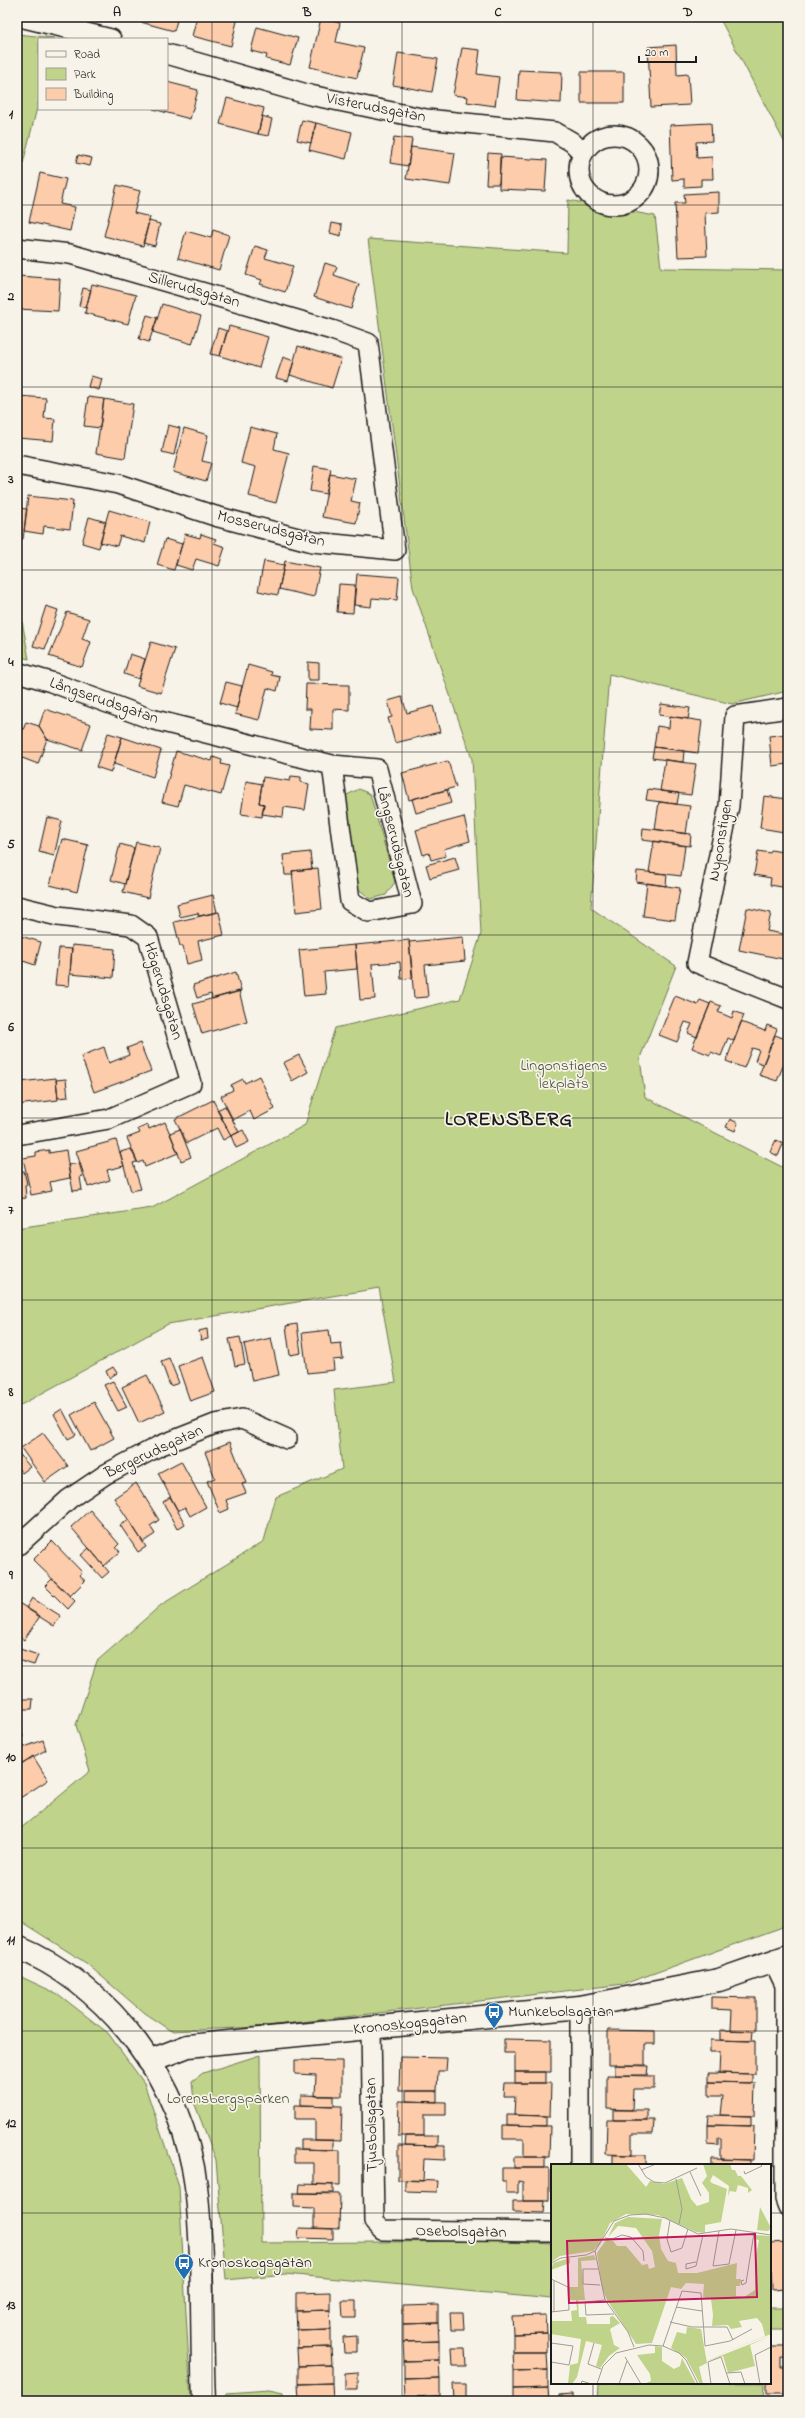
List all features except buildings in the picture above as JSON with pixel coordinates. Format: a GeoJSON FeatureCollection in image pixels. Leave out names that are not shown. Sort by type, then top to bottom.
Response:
{"type":"FeatureCollection","features":[{"type":"Feature","properties":{"kind":"street"},"geometry":{"type":"LineString","coordinates":[[20,17],[107,38]]}},
{"type":"Feature","properties":{"kind":"street","name":"Visterudsgatan"},"geometry":{"type":"LineString","coordinates":[[168,54],[310,95],[426,119],[555,132],[572,142],[583,153]]}},
{"type":"Feature","properties":{"kind":"street","name":"Sillerudsgatan"},"geometry":{"type":"LineString","coordinates":[[17,248],[70,254],[332,330],[368,343]]}},
{"type":"Feature","properties":{"kind":"street","name":"Mosserudsgatan"},"geometry":{"type":"LineString","coordinates":[[17,464],[118,484],[215,516],[313,542],[395,550],[368,343]]}},
{"type":"Feature","properties":{"kind":"street","name":"Långserudsgatan"},"geometry":{"type":"LineString","coordinates":[[17,672],[51,682],[151,719],[332,765],[377,769],[412,904],[369,912],[350,901],[332,765]]}},
{"type":"Feature","properties":{"kind":"street","name":"Nyponstigen"},"geometry":{"type":"LineString","coordinates":[[788,708],[735,716],[728,806],[697,963],[788,999]]}},
{"type":"Feature","properties":{"kind":"street","name":"Högerudsgatan"},"geometry":{"type":"LineString","coordinates":[[17,906],[58,916],[131,924],[148,937],[191,1083],[109,1119],[17,1135]]}},
{"type":"Feature","properties":{"kind":"street","name":"Bergerudsgatan"},"geometry":{"type":"LineString","coordinates":[[17,1546],[69,1500],[106,1474],[180,1438],[215,1424],[242,1419],[287,1439]]}},
{"type":"Feature","properties":{"kind":"street"},"geometry":{"type":"LineString","coordinates":[[17,1947],[29,1952],[87,1990],[121,2022],[149,2061],[179,2116],[196,2185],[204,2401]]}},
{"type":"Feature","properties":{"kind":"street"},"geometry":{"type":"LineString","coordinates":[[781,1959],[785,1984],[785,2199],[788,2207]]}},
{"type":"Feature","properties":{"kind":"street","name":"Kronoskogsgatan"},"geometry":{"type":"LineString","coordinates":[[149,2061],[188,2046],[580,2006],[719,1980],[781,1959]]}},
{"type":"Feature","properties":{"kind":"street"},"geometry":{"type":"LineString","coordinates":[[580,2006],[580,2164]]}},
{"type":"Feature","properties":{"kind":"street","name":"Tjusbolsgatan"},"geometry":{"type":"LineString","coordinates":[[370,2028],[374,2222]]}},
{"type":"Feature","properties":{"kind":"street","name":"Osebolsgatan"},"geometry":{"type":"LineString","coordinates":[[374,2222],[382,2230],[551,2232]]}},
{"type":"Feature","properties":{"kind":"green space"},"geometry":{"type":"Polygon","coordinates":[[[652,17],[788,17],[788,149],[720,19],[652,17]]]}},
{"type":"Feature","properties":{"kind":"green space"},"geometry":{"type":"Polygon","coordinates":[[[17,34],[55,38],[38,38],[38,104],[17,187],[17,34]]]}},
{"type":"Feature","properties":{"kind":"green space","name":"Lingonstigens lekplats"},"geometry":{"type":"Polygon","coordinates":[[[568,200],[655,216],[661,268],[788,270],[788,691],[732,704],[609,674],[591,908],[676,966],[640,1058],[645,1097],[788,1170],[788,1925],[624,1984],[259,2027],[171,2031],[144,2013],[86,1963],[17,1919],[17,1844],[20,1829],[90,1771],[76,1725],[97,1661],[161,1605],[264,1541],[276,1497],[342,1469],[334,1390],[396,1382],[379,1288],[168,1324],[17,1407],[17,1228],[152,1208],[305,1125],[335,1028],[460,999],[481,934],[472,759],[413,588],[368,239],[567,253],[568,200]]]}},
{"type":"Feature","properties":{"kind":"green space"},"geometry":{"type":"Polygon","coordinates":[[[17,594],[29,659],[17,656],[17,594]]]}},
{"type":"Feature","properties":{"kind":"green space"},"geometry":{"type":"Polygon","coordinates":[[[359,789],[370,794],[395,882],[386,895],[371,899],[357,888],[343,808],[347,795],[359,789]]]}},
{"type":"Feature","properties":{"kind":"green space"},"geometry":{"type":"Polygon","coordinates":[[[17,1975],[58,1994],[108,2033],[144,2083],[179,2187],[191,2401],[17,2401],[17,1975]]]}},
{"type":"Feature","properties":{"kind":"green space","name":"Lorensbergsparken"},"geometry":{"type":"Polygon","coordinates":[[[260,2055],[261,2243],[496,2241],[551,2244],[551,2299],[285,2274],[226,2280],[216,2160],[194,2102],[192,2081],[203,2073],[260,2055]]]}},
{"type":"Feature","properties":{"kind":"green space"},"geometry":{"type":"Polygon","coordinates":[[[771,2308],[788,2308],[788,2330],[771,2330],[771,2308]]]}},
{"type":"Feature","properties":{"kind":"green space"},"geometry":{"type":"Polygon","coordinates":[[[599,2384],[765,2384],[764,2401],[598,2401],[599,2384]]]}},
{"type":"Feature","properties":{"kind":"green space"},"geometry":{"type":"Polygon","coordinates":[[[269,2390],[283,2393],[284,2401],[227,2401],[227,2393],[269,2390]]]}},
{"type":"Feature","properties":{"kind":"place","name":"Munkebolsgatan"},"geometry":{"type":"Point","coordinates":[494,2029]}},
{"type":"Feature","properties":{"kind":"place","name":"Kronoskogsgatan"},"geometry":{"type":"Point","coordinates":[184,2280]}},
{"type":"Feature","properties":{"kind":"district","name":"LORENSBERG"},"geometry":{"type":"Point","coordinates":[509,1120]}}]}
